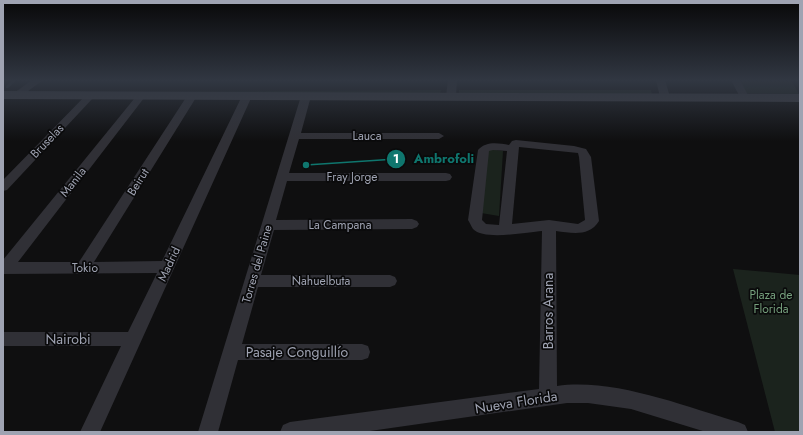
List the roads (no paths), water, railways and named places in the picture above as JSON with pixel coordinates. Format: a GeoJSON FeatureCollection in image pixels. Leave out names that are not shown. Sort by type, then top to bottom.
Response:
{"type":"FeatureCollection","features":[{"type":"Feature","properties":{"kind":"street","name":"Bruselas"},"geometry":{"type":"LineString","coordinates":[[3,187],[86,100]]}},
{"type":"Feature","properties":{"kind":"street","name":"Manila"},"geometry":{"type":"LineString","coordinates":[[4,268],[138,100]]}},
{"type":"Feature","properties":{"kind":"street","name":"Beirut"},"geometry":{"type":"LineString","coordinates":[[84,268],[189,100]]}},
{"type":"Feature","properties":{"kind":"street","name":"Madrid"},"geometry":{"type":"LineString","coordinates":[[90,432],[245,100]]}},
{"type":"Feature","properties":{"kind":"street","name":"Torres del Paine"},"geometry":{"type":"LineString","coordinates":[[208,432],[305,100]]}},
{"type":"Feature","properties":{"kind":"street","name":"Lauca"},"geometry":{"type":"LineString","coordinates":[[294,136],[439,136]]}},
{"type":"Feature","properties":{"kind":"street"},"geometry":{"type":"LineString","coordinates":[[505,230],[513,149],[516,143],[522,142],[582,151],[585,157],[592,222],[588,226],[578,229],[549,226],[505,230],[484,229],[478,226],[475,220],[484,150],[486,147],[492,146],[513,149]]}},
{"type":"Feature","properties":{"kind":"street","name":"Fray Jorge"},"geometry":{"type":"LineString","coordinates":[[282,177],[446,177]]}},
{"type":"Feature","properties":{"kind":"street","name":"La Campana"},"geometry":{"type":"LineString","coordinates":[[269,225],[412,224]]}},
{"type":"Feature","properties":{"kind":"street","name":"Barros Arana"},"geometry":{"type":"LineString","coordinates":[[548,397],[549,226]]}},
{"type":"Feature","properties":{"kind":"street","name":"Tokio"},"geometry":{"type":"LineString","coordinates":[[4,268],[167,267]]}},
{"type":"Feature","properties":{"kind":"street","name":"Nahuelbuta"},"geometry":{"type":"LineString","coordinates":[[252,280],[390,280]]}},
{"type":"Feature","properties":{"kind":"street","name":"Nairobi"},"geometry":{"type":"LineString","coordinates":[[3,339],[133,339]]}},
{"type":"Feature","properties":{"kind":"street","name":"Pasaje Conguillío"},"geometry":{"type":"LineString","coordinates":[[232,352],[362,352]]}},
{"type":"Feature","properties":{"kind":"street","name":"Nueva Florida"},"geometry":{"type":"LineString","coordinates":[[290,432],[459,411],[567,394],[609,396],[631,400],[738,432]]}},
{"type":"Feature","properties":{"kind":"place","name":"Ambrofoli"},"geometry":{"type":"Point","coordinates":[306,165]}},
{"type":"Feature","properties":{"kind":"park label","name":"Plaza de Florida"},"geometry":{"type":"Point","coordinates":[771,302]}}]}
